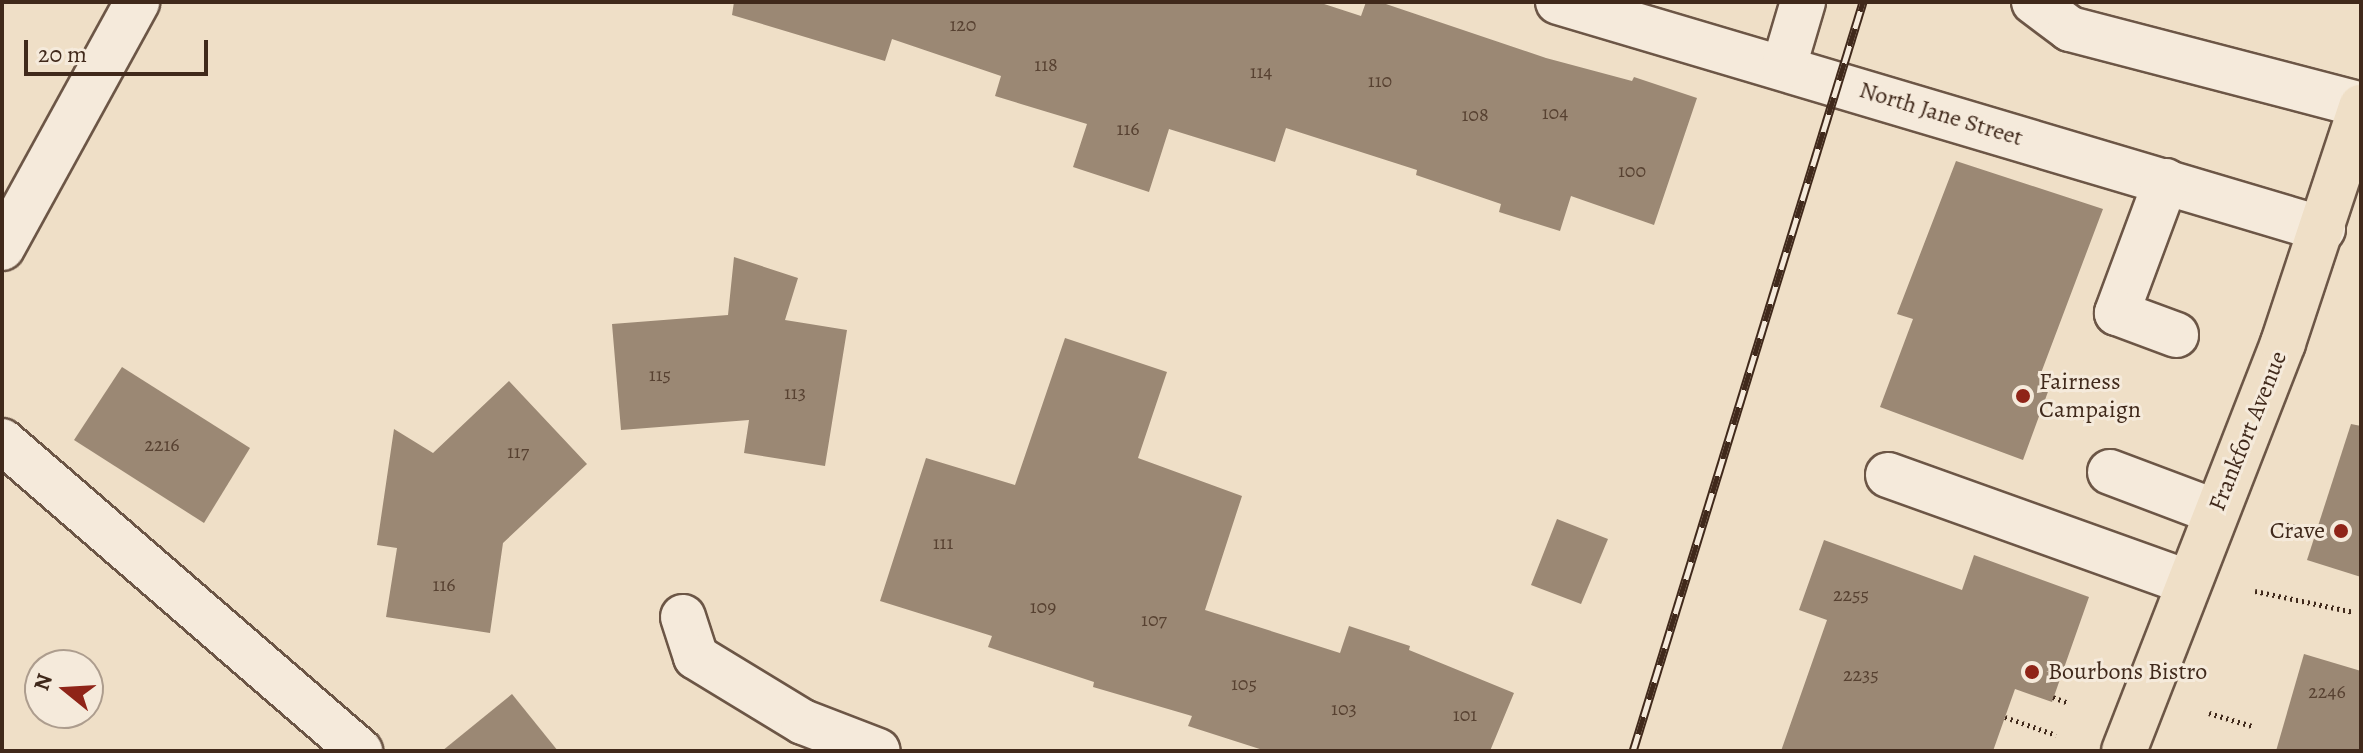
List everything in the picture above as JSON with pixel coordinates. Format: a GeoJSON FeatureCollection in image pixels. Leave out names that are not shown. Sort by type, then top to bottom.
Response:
{"type":"FeatureCollection","features":[{"type":"Feature","properties":{"kind":"main road","name":"Frankfort Avenue"},"geometry":{"type":"LineString","coordinates":[[2124,751],[2323,229],[2361,106]]}},
{"type":"Feature","properties":{"kind":"street"},"geometry":{"type":"LineString","coordinates":[[2,248],[137,2]]}},
{"type":"Feature","properties":{"kind":"street","name":"North Jane Street"},"geometry":{"type":"LineString","coordinates":[[1558,2],[1784,66],[2323,229]]}},
{"type":"Feature","properties":{"kind":"street"},"geometry":{"type":"LineString","coordinates":[[1784,66],[1803,2]]}},
{"type":"Feature","properties":{"kind":"street"},"geometry":{"type":"LineString","coordinates":[[2034,2],[2070,29],[2361,106]]}},
{"type":"Feature","properties":{"kind":"street"},"geometry":{"type":"LineString","coordinates":[[2166,181],[2117,313],[2176,335]]}},
{"type":"Feature","properties":{"kind":"street"},"geometry":{"type":"LineString","coordinates":[[2,441],[360,751]]}},
{"type":"Feature","properties":{"kind":"street"},"geometry":{"type":"LineString","coordinates":[[2110,472],[2216,512]]}},
{"type":"Feature","properties":{"kind":"street"},"geometry":{"type":"LineString","coordinates":[[1888,475],[2187,582]]}},
{"type":"Feature","properties":{"kind":"street"},"geometry":{"type":"LineString","coordinates":[[683,617],[696,657],[803,722],[878,751]]}},
{"type":"Feature","properties":{"kind":"path"},"geometry":{"type":"LineString","coordinates":[[2281,523],[2316,533]]}},
{"type":"Feature","properties":{"kind":"path"},"geometry":{"type":"LineString","coordinates":[[2255,591],[2354,612]]}},
{"type":"Feature","properties":{"kind":"path"},"geometry":{"type":"LineString","coordinates":[[2053,697],[2069,703]]}},
{"type":"Feature","properties":{"kind":"path"},"geometry":{"type":"LineString","coordinates":[[2209,713],[2252,726]]}},
{"type":"Feature","properties":{"kind":"path"},"geometry":{"type":"LineString","coordinates":[[2005,717],[2056,735]]}},
{"type":"Feature","properties":{"kind":"building"},"geometry":{"type":"Polygon","coordinates":[[[734,2],[1318,2],[1361,16],[1366,2],[1380,2],[1546,58],[1632,81],[1634,77],[1697,98],[1654,225],[1571,196],[1560,231],[1499,212],[1501,204],[1416,175],[1417,170],[1286,128],[1275,162],[1169,129],[1149,192],[1073,167],[1087,124],[995,96],[1001,76],[892,39],[885,61],[732,15],[734,2]]]}},
{"type":"Feature","properties":{"kind":"building"},"geometry":{"type":"Polygon","coordinates":[[[1956,161],[2103,209],[2041,373],[2053,378],[2023,460],[1880,407],[1913,319],[1897,314],[1956,161]]]}},
{"type":"Feature","properties":{"kind":"building"},"geometry":{"type":"Polygon","coordinates":[[[734,257],[798,278],[785,320],[847,330],[825,466],[744,453],[749,420],[621,430],[612,324],[728,315],[734,257]]]}},
{"type":"Feature","properties":{"kind":"building"},"geometry":{"type":"Polygon","coordinates":[[[1065,338],[1167,372],[1138,458],[1242,496],[1205,610],[1340,653],[1349,626],[1410,646],[1409,650],[1514,693],[1490,751],[1266,751],[1188,726],[1192,716],[1093,687],[1094,682],[988,647],[992,636],[880,601],[926,458],[1015,485],[1065,338]]]}},
{"type":"Feature","properties":{"kind":"building"},"geometry":{"type":"Polygon","coordinates":[[[122,367],[250,448],[204,523],[74,440],[122,367]]]}},
{"type":"Feature","properties":{"kind":"building"},"geometry":{"type":"Polygon","coordinates":[[[509,381],[587,464],[503,543],[490,633],[386,617],[397,548],[377,545],[394,429],[433,453],[509,381]]]}},
{"type":"Feature","properties":{"kind":"building"},"geometry":{"type":"Polygon","coordinates":[[[2351,424],[2361,426],[2361,577],[2307,560],[2351,424]]]}},
{"type":"Feature","properties":{"kind":"building"},"geometry":{"type":"Polygon","coordinates":[[[1557,519],[1608,539],[1581,604],[1531,585],[1557,519]]]}},
{"type":"Feature","properties":{"kind":"building"},"geometry":{"type":"Polygon","coordinates":[[[1824,540],[1962,590],[1974,555],[2089,597],[2052,702],[2015,689],[1993,751],[1781,751],[1827,620],[1799,610],[1824,540]]]}},
{"type":"Feature","properties":{"kind":"building"},"geometry":{"type":"Polygon","coordinates":[[[2304,654],[2361,671],[2361,751],[2276,751],[2304,654]]]}},
{"type":"Feature","properties":{"kind":"building"},"geometry":{"type":"Polygon","coordinates":[[[512,694],[558,751],[442,751],[512,694]]]}},
{"type":"Feature","properties":{"kind":"railway"},"geometry":{"type":"LineString","coordinates":[[1633,751],[1863,2]]}},
{"type":"Feature","properties":{"kind":"place","name":"Fairness Campaign"},"geometry":{"type":"Point","coordinates":[2023,396]}},
{"type":"Feature","properties":{"kind":"place","name":"Crave"},"geometry":{"type":"Point","coordinates":[2341,531]}},
{"type":"Feature","properties":{"kind":"place","name":"Bourbons Bistro"},"geometry":{"type":"Point","coordinates":[2032,672]}}]}
